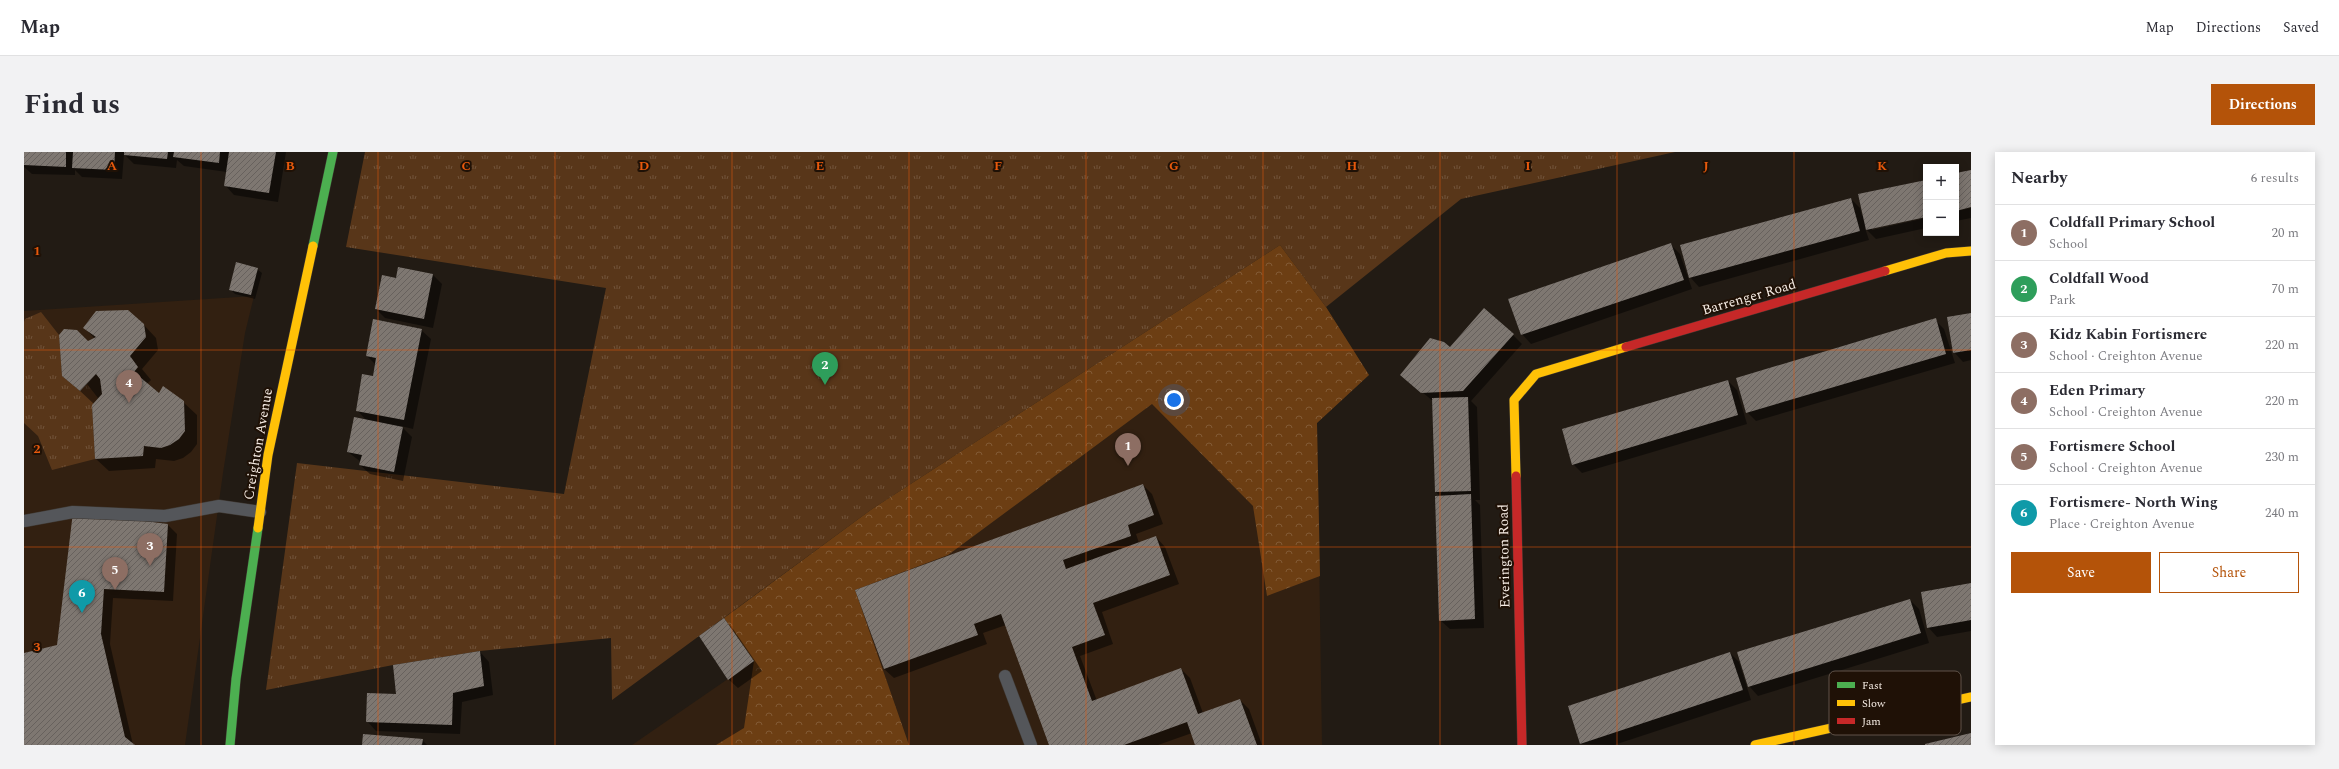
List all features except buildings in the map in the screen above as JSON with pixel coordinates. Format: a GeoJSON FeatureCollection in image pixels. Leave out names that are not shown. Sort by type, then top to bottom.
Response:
{"type":"FeatureCollection","features":[{"type":"Feature","properties":{"kind":"street","name":"Creighton Avenue"},"geometry":{"type":"LineString","coordinates":[[230,745],[236,679],[268,455],[333,152]]}},
{"type":"Feature","properties":{"kind":"street","name":"Barrenger Road"},"geometry":{"type":"LineString","coordinates":[[1536,374],[1946,253],[1971,251]]}},
{"type":"Feature","properties":{"kind":"street","name":"Everington Road"},"geometry":{"type":"LineString","coordinates":[[1522,745],[1514,400],[1536,374]]}},
{"type":"Feature","properties":{"kind":"street"},"geometry":{"type":"LineString","coordinates":[[1961,699],[1971,697]]}},
{"type":"Feature","properties":{"kind":"street"},"geometry":{"type":"LineString","coordinates":[[1755,745],[1829,729]]}},
{"type":"Feature","properties":{"kind":"lane"},"geometry":{"type":"LineString","coordinates":[[24,521],[73,512],[165,516],[219,506],[260,512]]}},
{"type":"Feature","properties":{"kind":"lane"},"geometry":{"type":"LineString","coordinates":[[1005,676],[1032,745]]}},
{"type":"Feature","properties":{"kind":"shaded area"},"geometry":{"type":"Polygon","coordinates":[[[254,296],[245,333],[223,473],[185,745],[24,745],[24,311],[254,296]]]}},
{"type":"Feature","properties":{"kind":"shaded area"},"geometry":{"type":"Polygon","coordinates":[[[1326,307],[1369,375],[1317,423],[1322,745],[632,745],[754,661],[724,618],[1326,307]]]}},
{"type":"Feature","properties":{"kind":"green space"},"geometry":{"type":"Polygon","coordinates":[[[365,152],[1675,152],[1461,199],[1326,307],[1280,245],[872,509],[612,700],[611,638],[480,651],[393,665],[266,690],[297,463],[564,494],[606,288],[346,247],[365,152]]]}},
{"type":"Feature","properties":{"kind":"green space"},"geometry":{"type":"Polygon","coordinates":[[[1280,245],[1326,307],[1369,375],[1317,423],[1320,576],[1267,596],[1253,506],[1152,404],[948,555],[855,590],[909,745],[716,745],[744,728],[754,661],[724,618],[872,509],[1280,245]]]}},
{"type":"Feature","properties":{"kind":"green space"},"geometry":{"type":"Polygon","coordinates":[[[41,312],[59,335],[62,376],[80,391],[87,384],[98,398],[92,405],[95,459],[52,470],[38,436],[24,423],[24,322],[25,319],[41,312]]]}},
{"type":"Feature","properties":{"kind":"traffic: fast"},"geometry":{"type":"LineString","coordinates":[[313,246],[333,152]]}},
{"type":"Feature","properties":{"kind":"traffic: fast"},"geometry":{"type":"LineString","coordinates":[[230,745],[236,679],[258,528]]}},
{"type":"Feature","properties":{"kind":"traffic: slow"},"geometry":{"type":"LineString","coordinates":[[258,528],[268,455],[313,246]]}},
{"type":"Feature","properties":{"kind":"traffic: slow"},"geometry":{"type":"LineString","coordinates":[[1885,271],[1946,253],[1971,251]]}},
{"type":"Feature","properties":{"kind":"traffic: slow"},"geometry":{"type":"LineString","coordinates":[[1516,476],[1514,400],[1536,374],[1626,347]]}},
{"type":"Feature","properties":{"kind":"traffic: slow"},"geometry":{"type":"LineString","coordinates":[[1961,699],[1971,697]]}},
{"type":"Feature","properties":{"kind":"traffic: slow"},"geometry":{"type":"LineString","coordinates":[[1755,745],[1829,729]]}},
{"type":"Feature","properties":{"kind":"traffic: jam"},"geometry":{"type":"LineString","coordinates":[[1626,347],[1885,271]]}},
{"type":"Feature","properties":{"kind":"traffic: jam"},"geometry":{"type":"LineString","coordinates":[[1516,476],[1522,745]]}},
{"type":"Feature","properties":{"kind":"place","name":"Coldfall Wood"},"geometry":{"type":"Point","coordinates":[825,385]}},
{"type":"Feature","properties":{"kind":"place","name":"Eden Primary"},"geometry":{"type":"Point","coordinates":[129,403]}},
{"type":"Feature","properties":{"kind":"place","name":"Coldfall Primary School"},"geometry":{"type":"Point","coordinates":[1128,466]}},
{"type":"Feature","properties":{"kind":"place","name":"Kidz Kabin Fortismere"},"geometry":{"type":"Point","coordinates":[150,566]}},
{"type":"Feature","properties":{"kind":"place","name":"Fortismere School"},"geometry":{"type":"Point","coordinates":[115,590]}},
{"type":"Feature","properties":{"kind":"place","name":"Fortismere- North Wing"},"geometry":{"type":"Point","coordinates":[82,613]}}]}
